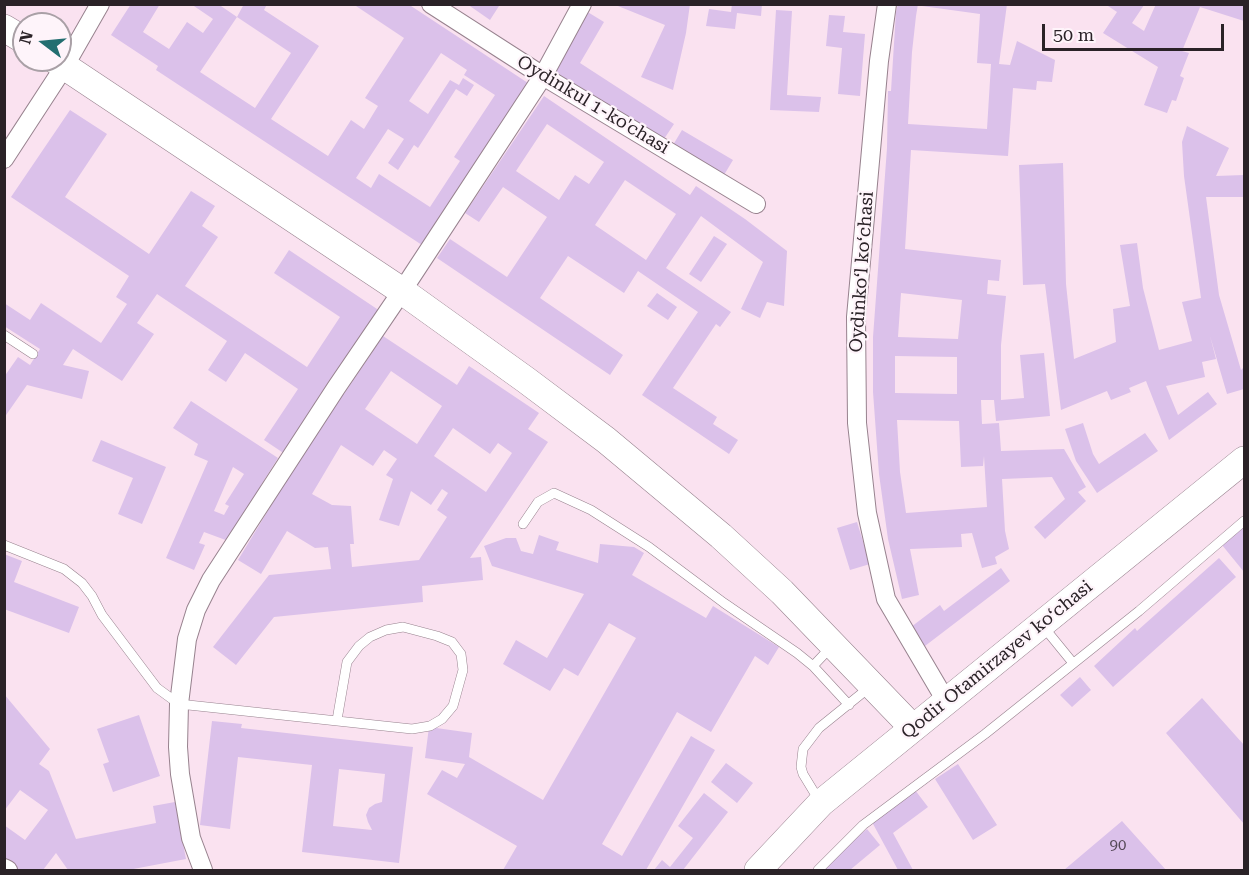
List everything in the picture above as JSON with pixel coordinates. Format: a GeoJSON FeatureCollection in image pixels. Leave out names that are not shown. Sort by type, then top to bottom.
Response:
{"type":"FeatureCollection","features":[{"type":"Feature","properties":{"kind":"main road"},"geometry":{"type":"LineString","coordinates":[[72,72],[402,291],[606,440],[721,536],[782,592],[913,728]]}},
{"type":"Feature","properties":{"kind":"main road","name":"Qodir Otamirzayev koʻchasi"},"geometry":{"type":"LineString","coordinates":[[758,870],[820,803],[1245,460]]}},
{"type":"Feature","properties":{"kind":"street"},"geometry":{"type":"LineString","coordinates":[[72,44],[100,4]]}},
{"type":"Feature","properties":{"kind":"street","name":"Oydinkul 1-ko'chasi"},"geometry":{"type":"LineString","coordinates":[[431,4],[543,76],[756,204]]}},
{"type":"Feature","properties":{"kind":"street"},"geometry":{"type":"LineString","coordinates":[[202,870],[191,838],[180,774],[178,747],[179,704],[187,639],[196,610],[212,580],[336,388],[543,76],[582,4]]}},
{"type":"Feature","properties":{"kind":"street","name":"Oydinkoʻl koʻchasi"},"geometry":{"type":"LineString","coordinates":[[887,4],[879,61],[856,317],[857,423],[867,513],[886,599],[946,701]]}},
{"type":"Feature","properties":{"kind":"street"},"geometry":{"type":"LineString","coordinates":[[4,159],[54,72]]}},
{"type":"Feature","properties":{"kind":"street"},"geometry":{"type":"LineString","coordinates":[[4,868],[8,870]]}},
{"type":"Feature","properties":{"kind":"lane"},"geometry":{"type":"LineString","coordinates":[[4,335],[33,354]]}},
{"type":"Feature","properties":{"kind":"lane"},"geometry":{"type":"LineString","coordinates":[[524,524],[538,502],[554,493],[591,510],[649,547],[724,603],[790,648],[813,666],[849,705]]}},
{"type":"Feature","properties":{"kind":"lane"},"geometry":{"type":"LineString","coordinates":[[818,870],[863,825],[985,734],[1139,611],[1245,521]]}},
{"type":"Feature","properties":{"kind":"lane"},"geometry":{"type":"LineString","coordinates":[[4,545],[64,569],[82,583],[102,615],[157,688],[179,704],[412,729],[430,726],[442,719],[453,706],[463,670],[461,654],[452,642],[402,627],[386,630],[370,637],[359,645],[347,662],[337,720]]}},
{"type":"Feature","properties":{"kind":"lane"},"geometry":{"type":"LineString","coordinates":[[1041,624],[1073,663]]}},
{"type":"Feature","properties":{"kind":"lane"},"geometry":{"type":"LineString","coordinates":[[813,666],[834,644]]}},
{"type":"Feature","properties":{"kind":"lane"},"geometry":{"type":"LineString","coordinates":[[820,803],[802,774],[803,749],[819,728],[873,685]]}},
{"type":"Feature","properties":{"kind":"building"},"geometry":{"type":"Polygon","coordinates":[[[131,4],[160,4],[143,32],[169,49],[187,22],[203,33],[213,19],[191,4],[218,4],[237,17],[244,4],[267,4],[264,10],[319,46],[271,119],[328,156],[351,120],[364,129],[378,106],[365,98],[404,38],[353,4],[408,4],[531,85],[425,247],[156,70],[158,66],[111,35],[131,4]],[[237,17],[200,72],[255,108],[291,53],[237,17]],[[441,53],[409,101],[428,114],[450,80],[459,85],[463,78],[474,85],[467,96],[456,89],[418,148],[414,145],[398,170],[388,163],[404,139],[388,129],[356,178],[371,188],[379,174],[430,207],[460,161],[454,157],[495,95],[464,75],[467,70],[441,53]]]}},
{"type":"Feature","properties":{"kind":"building"},"geometry":{"type":"Polygon","coordinates":[[[467,4],[496,4],[499,6],[490,20],[467,4]]]}},
{"type":"Feature","properties":{"kind":"building"},"geometry":{"type":"Polygon","coordinates":[[[613,4],[663,4],[668,6],[668,4],[690,4],[673,90],[641,77],[665,25],[613,4]]]}},
{"type":"Feature","properties":{"kind":"building"},"geometry":{"type":"Polygon","coordinates":[[[732,4],[762,4],[761,16],[737,13],[735,29],[706,26],[709,9],[731,12],[732,4]]]}},
{"type":"Feature","properties":{"kind":"building"},"geometry":{"type":"Polygon","coordinates":[[[898,4],[918,4],[912,52],[908,124],[987,129],[991,64],[977,63],[980,14],[922,6],[922,4],[1007,4],[999,64],[1010,65],[1017,41],[1055,60],[1052,82],[1037,81],[1036,90],[1013,88],[1008,156],[911,150],[905,249],[1001,260],[999,281],[988,280],[987,294],[1006,296],[1001,345],[1001,400],[1024,398],[1020,355],[1044,353],[1050,416],[996,421],[994,400],[981,400],[982,424],[999,423],[1001,451],[1064,449],[1086,487],[1078,492],[1086,501],[1045,539],[1034,527],[1065,499],[1052,477],[1002,479],[1005,531],[1009,549],[995,557],[997,564],[982,568],[972,533],[961,534],[962,547],[910,549],[919,595],[902,599],[888,539],[879,474],[873,392],[873,337],[887,148],[888,91],[891,91],[898,4]],[[901,293],[898,337],[958,339],[962,300],[901,293]],[[895,356],[895,393],[957,394],[957,357],[895,356]],[[897,420],[900,472],[906,513],[987,507],[984,456],[983,466],[961,467],[959,421],[897,420]]]}},
{"type":"Feature","properties":{"kind":"building"},"geometry":{"type":"Polygon","coordinates":[[[1105,4],[1143,4],[1132,23],[1144,31],[1156,4],[1244,4],[1244,21],[1200,7],[1182,51],[1189,53],[1180,76],[1184,78],[1176,101],[1172,100],[1167,113],[1144,105],[1158,67],[1103,33],[1117,12],[1105,4]]]}},
{"type":"Feature","properties":{"kind":"building"},"geometry":{"type":"Polygon","coordinates":[[[776,10],[792,11],[787,95],[821,97],[819,112],[770,110],[776,10]]]}},
{"type":"Feature","properties":{"kind":"building"},"geometry":{"type":"Polygon","coordinates":[[[586,11],[604,22],[580,63],[674,124],[662,142],[551,70],[586,11]]]}},
{"type":"Feature","properties":{"kind":"building"},"geometry":{"type":"Polygon","coordinates":[[[829,15],[845,16],[843,32],[865,34],[860,96],[838,94],[842,48],[826,46],[829,15]]]}},
{"type":"Feature","properties":{"kind":"building"},"geometry":{"type":"Polygon","coordinates":[[[544,96],[690,195],[696,186],[787,251],[784,306],[767,302],[760,318],[741,309],[763,262],[701,216],[666,268],[731,312],[720,327],[716,324],[673,388],[717,417],[713,424],[738,440],[729,454],[642,395],[698,312],[638,271],[624,293],[568,256],[540,298],[623,355],[610,375],[437,258],[450,239],[507,277],[547,217],[503,187],[479,222],[465,213],[544,96]],[[547,124],[516,171],[559,200],[575,175],[589,184],[604,162],[547,124]],[[625,180],[595,225],[646,260],[676,214],[625,180]]]}},
{"type":"Feature","properties":{"kind":"building"},"geometry":{"type":"Polygon","coordinates":[[[70,110],[107,134],[65,197],[149,254],[191,191],[215,206],[202,226],[218,237],[185,286],[307,367],[340,317],[274,273],[289,250],[380,311],[285,454],[264,440],[298,389],[245,353],[226,382],[208,370],[227,341],[157,294],[137,323],[154,334],[122,381],[73,349],[63,365],[89,371],[82,399],[27,385],[4,418],[4,377],[18,357],[30,365],[40,349],[4,326],[4,303],[30,320],[41,303],[101,343],[127,304],[116,297],[129,276],[11,197],[70,110]]]}},
{"type":"Feature","properties":{"kind":"building"},"geometry":{"type":"Polygon","coordinates":[[[1187,126],[1229,148],[1216,176],[1244,175],[1244,197],[1206,197],[1219,295],[1241,370],[1244,367],[1244,389],[1227,394],[1210,336],[1216,359],[1202,362],[1205,377],[1166,386],[1178,415],[1208,392],[1217,404],[1169,440],[1146,381],[1129,388],[1131,392],[1111,400],[1107,391],[1061,410],[1045,284],[1023,285],[1019,165],[1063,163],[1066,284],[1074,359],[1116,342],[1113,309],[1130,306],[1120,245],[1137,243],[1143,288],[1159,350],[1192,341],[1182,302],[1201,298],[1184,176],[1182,142],[1187,126]]]}},
{"type":"Feature","properties":{"kind":"building"},"geometry":{"type":"Polygon","coordinates":[[[682,130],[733,160],[724,175],[673,145],[682,130]]]}},
{"type":"Feature","properties":{"kind":"building"},"geometry":{"type":"Polygon","coordinates":[[[714,236],[727,244],[701,282],[689,274],[714,236]]]}},
{"type":"Feature","properties":{"kind":"building"},"geometry":{"type":"Polygon","coordinates":[[[657,293],[677,307],[668,320],[647,306],[657,293]]]}},
{"type":"Feature","properties":{"kind":"building"},"geometry":{"type":"Polygon","coordinates":[[[383,336],[457,385],[469,366],[539,413],[528,429],[548,442],[470,558],[481,557],[483,580],[422,586],[423,602],[274,617],[236,665],[213,647],[269,575],[331,569],[328,547],[315,548],[287,531],[261,574],[238,560],[328,412],[341,392],[344,394],[383,336]],[[391,371],[365,409],[417,444],[442,406],[391,371]],[[453,428],[434,456],[486,492],[512,453],[498,443],[490,454],[453,428]],[[341,445],[312,494],[332,505],[351,506],[354,544],[350,544],[352,567],[419,560],[447,517],[437,510],[448,493],[442,489],[431,505],[411,491],[399,526],[379,520],[393,479],[386,475],[397,459],[384,450],[373,466],[341,445]]]}},
{"type":"Feature","properties":{"kind":"building"},"geometry":{"type":"Polygon","coordinates":[[[191,401],[278,458],[261,485],[265,488],[231,542],[204,532],[199,543],[205,545],[194,570],[166,558],[208,461],[194,455],[198,444],[173,428],[191,401]],[[233,467],[214,511],[224,515],[229,506],[225,504],[244,474],[233,467]]]}},
{"type":"Feature","properties":{"kind":"building"},"geometry":{"type":"Polygon","coordinates":[[[1083,423],[1093,454],[1099,464],[1145,433],[1158,451],[1097,493],[1076,461],[1065,429],[1083,423]]]}},
{"type":"Feature","properties":{"kind":"building"},"geometry":{"type":"Polygon","coordinates":[[[101,440],[166,467],[142,524],[118,514],[133,478],[92,461],[101,440]]]}},
{"type":"Feature","properties":{"kind":"building"},"geometry":{"type":"Polygon","coordinates":[[[857,522],[870,564],[850,570],[837,528],[857,522]]]}},
{"type":"Feature","properties":{"kind":"building"},"geometry":{"type":"Polygon","coordinates":[[[1244,527],[1244,572],[1222,545],[1244,527]]]}},
{"type":"Feature","properties":{"kind":"building"},"geometry":{"type":"Polygon","coordinates":[[[539,535],[559,542],[556,550],[598,563],[600,544],[634,547],[644,553],[632,575],[706,618],[713,606],[779,647],[768,665],[755,656],[711,732],[677,712],[602,844],[622,856],[691,736],[715,750],[646,870],[503,870],[517,846],[427,794],[442,770],[457,778],[465,764],[425,758],[429,727],[472,733],[469,757],[543,800],[636,638],[609,623],[578,676],[564,668],[550,691],[503,664],[516,640],[547,658],[584,594],[492,566],[484,546],[506,538],[516,538],[521,551],[533,554],[539,535]]]}},
{"type":"Feature","properties":{"kind":"building"},"geometry":{"type":"Polygon","coordinates":[[[4,554],[22,561],[14,582],[79,607],[69,633],[4,609],[4,554]]]}},
{"type":"Feature","properties":{"kind":"building"},"geometry":{"type":"Polygon","coordinates":[[[1219,558],[1236,577],[1113,687],[1094,666],[1135,628],[1137,631],[1219,558]]]}},
{"type":"Feature","properties":{"kind":"building"},"geometry":{"type":"Polygon","coordinates":[[[1001,568],[1010,581],[925,646],[911,627],[940,605],[944,611],[1001,568]]]}},
{"type":"Feature","properties":{"kind":"building"},"geometry":{"type":"Polygon","coordinates":[[[1080,677],[1091,690],[1072,707],[1060,695],[1080,677]]]}},
{"type":"Feature","properties":{"kind":"building"},"geometry":{"type":"Polygon","coordinates":[[[4,694],[50,749],[39,764],[49,771],[76,839],[156,823],[153,806],[175,802],[186,859],[128,870],[68,870],[56,853],[43,870],[14,870],[4,863],[4,825],[25,840],[48,810],[20,790],[4,811],[4,781],[6,779],[4,776],[4,694]]]}},
{"type":"Feature","properties":{"kind":"building"},"geometry":{"type":"Polygon","coordinates":[[[1202,698],[1244,745],[1244,824],[1166,733],[1202,698]]]}},
{"type":"Feature","properties":{"kind":"building"},"geometry":{"type":"Polygon","coordinates":[[[139,715],[160,776],[113,792],[103,764],[109,762],[97,729],[139,715]]]}},
{"type":"Feature","properties":{"kind":"building"},"geometry":{"type":"Polygon","coordinates":[[[212,721],[242,724],[241,728],[413,747],[399,863],[302,852],[312,765],[238,757],[230,829],[200,825],[212,721]],[[339,769],[333,826],[372,830],[366,815],[369,808],[382,802],[385,774],[339,769]]]}},
{"type":"Feature","properties":{"kind":"building"},"geometry":{"type":"Polygon","coordinates":[[[726,763],[753,783],[737,803],[711,782],[726,763]]]}},
{"type":"Feature","properties":{"kind":"building"},"geometry":{"type":"Polygon","coordinates":[[[958,764],[997,825],[973,840],[935,779],[958,764]]]}},
{"type":"Feature","properties":{"kind":"building"},"geometry":{"type":"Polygon","coordinates":[[[915,790],[928,807],[893,833],[913,870],[898,870],[872,822],[915,790]]]}},
{"type":"Feature","properties":{"kind":"building"},"geometry":{"type":"Polygon","coordinates":[[[704,793],[728,812],[683,870],[654,870],[662,860],[670,867],[693,838],[678,826],[704,793]]]}},
{"type":"Feature","properties":{"kind":"building"},"geometry":{"type":"Polygon","coordinates":[[[1122,821],[1166,870],[1064,870],[1122,821]]]}},
{"type":"Feature","properties":{"kind":"building"},"geometry":{"type":"Polygon","coordinates":[[[867,829],[880,845],[850,870],[822,870],[839,852],[867,829]]]}}]}
